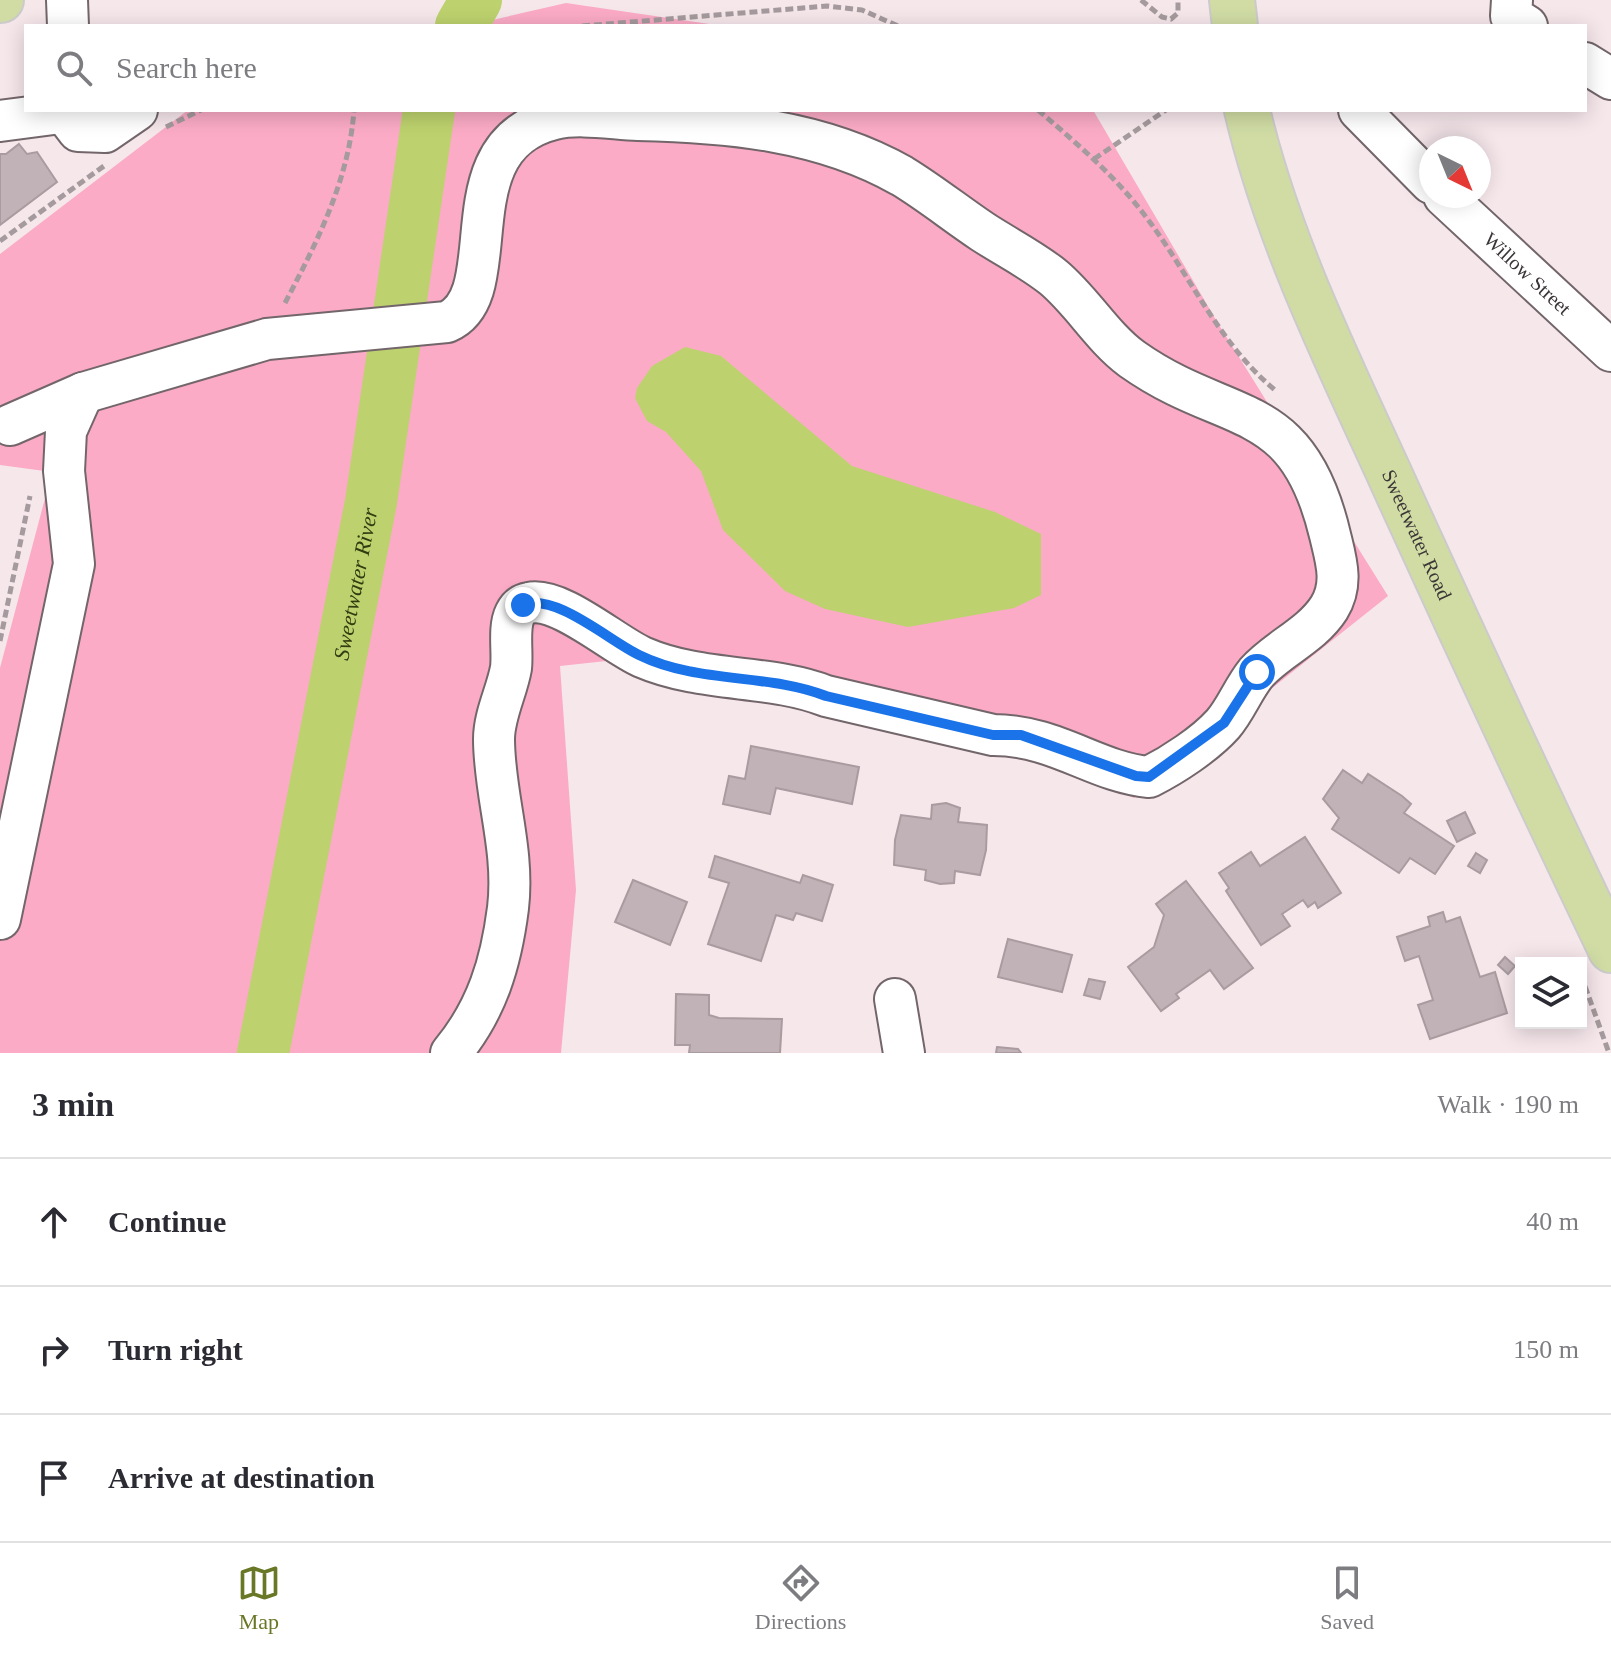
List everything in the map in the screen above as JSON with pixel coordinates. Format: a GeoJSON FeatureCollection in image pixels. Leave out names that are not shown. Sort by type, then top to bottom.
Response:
{"type":"FeatureCollection","features":[{"type":"Feature","properties":{"kind":"main road"},"geometry":{"type":"LineString","coordinates":[[1232,0],[1235,24]]}},
{"type":"Feature","properties":{"kind":"main road","name":"Sweetwater Road"},"geometry":{"type":"LineString","coordinates":[[1248,112],[1275,211],[1302,282],[1483,681],[1611,950]]}},
{"type":"Feature","properties":{"kind":"street"},"geometry":{"type":"LineString","coordinates":[[67,0],[68,24]]}},
{"type":"Feature","properties":{"kind":"street"},"geometry":{"type":"LineString","coordinates":[[1512,0],[1511,16],[1524,24]]}},
{"type":"Feature","properties":{"kind":"street"},"geometry":{"type":"LineString","coordinates":[[1587,64],[1611,79]]}},
{"type":"Feature","properties":{"kind":"street"},"geometry":{"type":"LineString","coordinates":[[0,121],[62,112],[78,131],[105,132],[150,119]]}},
{"type":"Feature","properties":{"kind":"street"},"geometry":{"type":"LineString","coordinates":[[1361,112],[1419,171]]}},
{"type":"Feature","properties":{"kind":"street"},"geometry":{"type":"LineString","coordinates":[[10,425],[83,393],[267,339],[447,322],[462,316],[472,298],[487,193],[505,145],[533,126],[557,118],[709,121],[778,131],[840,149],[901,176],[1054,277],[1130,357],[1187,392],[1255,418],[1279,434],[1299,456],[1322,500],[1339,573],[1337,591],[1319,620],[1257,672],[1214,732],[1149,777],[1136,776],[1021,735],[993,735],[826,696],[801,686],[721,679],[654,661],[559,607],[532,601],[523,605],[513,616],[511,668],[494,736],[507,826],[508,906],[492,986],[477,1019],[451,1053]]}},
{"type":"Feature","properties":{"kind":"street","name":"Willow Street"},"geometry":{"type":"LineString","coordinates":[[1457,208],[1611,351]]}},
{"type":"Feature","properties":{"kind":"street"},"geometry":{"type":"LineString","coordinates":[[0,919],[74,564],[64,471],[66,431],[83,393]]}},
{"type":"Feature","properties":{"kind":"street"},"geometry":{"type":"LineString","coordinates":[[895,999],[904,1053]]}},
{"type":"Feature","properties":{"kind":"path"},"geometry":{"type":"LineString","coordinates":[[1141,0],[1162,17],[1171,19],[1178,13],[1178,0]]}},
{"type":"Feature","properties":{"kind":"path"},"geometry":{"type":"LineString","coordinates":[[606,24],[827,6],[862,10],[894,24]]}},
{"type":"Feature","properties":{"kind":"path"},"geometry":{"type":"LineString","coordinates":[[150,119],[190,112]]}},
{"type":"Feature","properties":{"kind":"path"},"geometry":{"type":"LineString","coordinates":[[267,339],[313,250],[343,179],[354,112]]}},
{"type":"Feature","properties":{"kind":"path"},"geometry":{"type":"LineString","coordinates":[[1040,112],[1094,159],[1163,112]]}},
{"type":"Feature","properties":{"kind":"path"},"geometry":{"type":"LineString","coordinates":[[0,241],[105,165]]}},
{"type":"Feature","properties":{"kind":"path"},"geometry":{"type":"LineString","coordinates":[[0,641],[33,484]]}},
{"type":"Feature","properties":{"kind":"path"},"geometry":{"type":"LineString","coordinates":[[1587,992],[1609,1053]]}},
{"type":"Feature","properties":{"kind":"shaded area"},"geometry":{"type":"Polygon","coordinates":[[[566,3],[709,24],[475,24],[566,3]]]}},
{"type":"Feature","properties":{"kind":"shaded area"},"geometry":{"type":"Polygon","coordinates":[[[185,112],[1094,112],[1219,325],[1388,596],[1134,798],[999,742],[634,658],[560,666],[576,890],[561,1053],[0,1053],[0,668],[52,472],[0,465],[0,254],[185,112]]]}},
{"type":"Feature","properties":{"kind":"shaded area"},"geometry":{"type":"Polygon","coordinates":[[[411,112],[418,112],[366,481],[358,476],[411,112]]]}},
{"type":"Feature","properties":{"kind":"shaded area"},"geometry":{"type":"Polygon","coordinates":[[[685,347],[721,356],[852,466],[995,512],[1041,534],[1041,595],[1014,608],[908,627],[825,609],[785,591],[723,530],[701,471],[666,432],[647,421],[635,398],[637,388],[652,366],[685,347]]]}},
{"type":"Feature","properties":{"kind":"building"},"geometry":{"type":"Polygon","coordinates":[[[19,144],[27,154],[37,152],[57,182],[0,225],[0,154],[6,154],[19,144]]]}},
{"type":"Feature","properties":{"kind":"building"},"geometry":{"type":"Polygon","coordinates":[[[751,746],[859,767],[852,804],[776,788],[770,814],[723,804],[729,776],[745,779],[751,746]]]}},
{"type":"Feature","properties":{"kind":"building"},"geometry":{"type":"Polygon","coordinates":[[[1343,770],[1362,783],[1368,774],[1402,796],[1411,804],[1404,813],[1454,846],[1435,874],[1410,858],[1399,873],[1332,829],[1339,818],[1323,799],[1343,770]]]}},
{"type":"Feature","properties":{"kind":"building"},"geometry":{"type":"Polygon","coordinates":[[[946,803],[960,808],[958,822],[987,825],[986,850],[980,875],[955,871],[954,883],[940,884],[925,880],[926,870],[894,865],[895,840],[901,815],[931,819],[932,805],[946,803]]]}},
{"type":"Feature","properties":{"kind":"building"},"geometry":{"type":"Polygon","coordinates":[[[1465,812],[1475,833],[1457,842],[1447,821],[1465,812]]]}},
{"type":"Feature","properties":{"kind":"building"},"geometry":{"type":"Polygon","coordinates":[[[1305,837],[1341,893],[1318,908],[1315,902],[1308,907],[1303,900],[1282,914],[1290,926],[1261,945],[1226,891],[1229,888],[1219,873],[1251,852],[1260,866],[1305,837]]]}},
{"type":"Feature","properties":{"kind":"building"},"geometry":{"type":"Polygon","coordinates":[[[1476,853],[1487,860],[1480,873],[1468,866],[1476,853]]]}},
{"type":"Feature","properties":{"kind":"building"},"geometry":{"type":"Polygon","coordinates":[[[715,856],[800,883],[803,875],[833,885],[822,921],[796,913],[793,920],[776,915],[761,961],[708,944],[729,883],[709,877],[715,856]]]}},
{"type":"Feature","properties":{"kind":"building"},"geometry":{"type":"Polygon","coordinates":[[[633,880],[687,902],[670,945],[615,922],[633,880]]]}},
{"type":"Feature","properties":{"kind":"building"},"geometry":{"type":"Polygon","coordinates":[[[1186,881],[1253,968],[1224,989],[1210,970],[1176,994],[1179,998],[1161,1011],[1128,967],[1154,947],[1164,915],[1156,904],[1186,881]]]}},
{"type":"Feature","properties":{"kind":"building"},"geometry":{"type":"Polygon","coordinates":[[[1443,912],[1446,922],[1460,917],[1480,977],[1495,972],[1507,1013],[1430,1039],[1418,1005],[1433,1000],[1419,956],[1405,961],[1397,937],[1430,926],[1428,917],[1443,912]]]}},
{"type":"Feature","properties":{"kind":"building"},"geometry":{"type":"Polygon","coordinates":[[[1008,939],[1072,955],[1062,992],[998,977],[1008,939]]]}},
{"type":"Feature","properties":{"kind":"building"},"geometry":{"type":"Polygon","coordinates":[[[1505,957],[1515,966],[1508,974],[1498,965],[1505,957]]]}},
{"type":"Feature","properties":{"kind":"building"},"geometry":{"type":"Polygon","coordinates":[[[1089,979],[1105,982],[1100,999],[1084,995],[1089,979]]]}},
{"type":"Feature","properties":{"kind":"building"},"geometry":{"type":"Polygon","coordinates":[[[676,994],[709,995],[709,1015],[719,1018],[782,1019],[780,1053],[689,1053],[690,1045],[675,1045],[676,994]]]}},
{"type":"Feature","properties":{"kind":"building"},"geometry":{"type":"Polygon","coordinates":[[[997,1047],[1018,1049],[1021,1053],[996,1053],[997,1047]]]}},
{"type":"Feature","properties":{"kind":"waterway","name":"Sweetwater River"},"geometry":{"type":"LineString","coordinates":[[462,24],[476,0]]}},
{"type":"Feature","properties":{"kind":"waterway","name":"Sweetwater River"},"geometry":{"type":"LineString","coordinates":[[263,1053],[371,502],[429,112]]}},
{"type":"Feature","properties":{"kind":"route"},"geometry":{"type":"LineString","coordinates":[[523,605],[532,601],[559,607],[583,624],[654,661],[721,679],[801,686],[826,696],[948,722],[993,735],[1021,735],[1068,749],[1136,776],[1149,777],[1160,772],[1214,732],[1224,723],[1257,672]]}}]}
